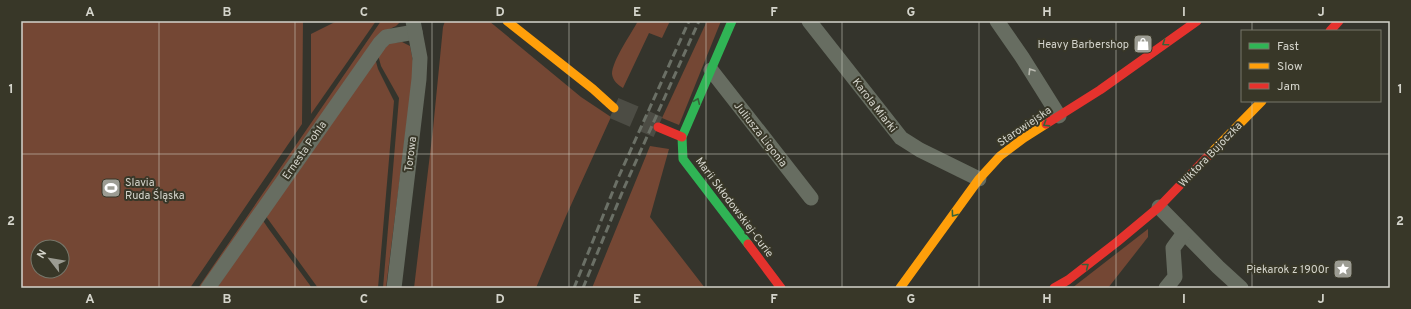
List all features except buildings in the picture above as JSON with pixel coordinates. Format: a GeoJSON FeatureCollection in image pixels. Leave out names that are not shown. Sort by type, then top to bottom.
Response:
{"type":"FeatureCollection","features":[{"type":"Feature","properties":{"kind":"street"},"geometry":{"type":"LineString","coordinates":[[507,21],[593,89],[614,108]]}},
{"type":"Feature","properties":{"kind":"street"},"geometry":{"type":"LineString","coordinates":[[658,127],[682,137],[732,21]]}},
{"type":"Feature","properties":{"kind":"street","name":"Karola Miarki"},"geometry":{"type":"LineString","coordinates":[[809,21],[901,138],[920,150],[979,179]]}},
{"type":"Feature","properties":{"kind":"street"},"geometry":{"type":"LineString","coordinates":[[997,21],[1022,57],[1059,116]]}},
{"type":"Feature","properties":{"kind":"street","name":"Starowiejska"},"geometry":{"type":"LineString","coordinates":[[900,288],[979,179],[1000,156],[1024,138],[1100,90],[1197,21]]}},
{"type":"Feature","properties":{"kind":"street"},"geometry":{"type":"LineString","coordinates":[[1331,30],[1339,21]]}},
{"type":"Feature","properties":{"kind":"street","name":"Ernesta Pohla"},"geometry":{"type":"LineString","coordinates":[[208,288],[380,43],[386,37],[400,33],[414,26]]}},
{"type":"Feature","properties":{"kind":"street","name":"Torowa"},"geometry":{"type":"LineString","coordinates":[[394,288],[419,79],[420,58],[414,26]]}},
{"type":"Feature","properties":{"kind":"street","name":"Juliusza Ligonia"},"geometry":{"type":"LineString","coordinates":[[711,70],[811,198]]}},
{"type":"Feature","properties":{"kind":"street","name":"Wiktora Bujoczka"},"geometry":{"type":"LineString","coordinates":[[1054,288],[1068,280],[1159,207],[1261,102]]}},
{"type":"Feature","properties":{"kind":"street","name":"Marii Skłodowskiej-Curie"},"geometry":{"type":"LineString","coordinates":[[682,137],[683,159],[782,288]]}},
{"type":"Feature","properties":{"kind":"street"},"geometry":{"type":"LineString","coordinates":[[1159,207],[1218,267],[1241,288]]}},
{"type":"Feature","properties":{"kind":"street"},"geometry":{"type":"LineString","coordinates":[[1166,288],[1175,277],[1173,248],[1184,233]]}},
{"type":"Feature","properties":{"kind":"shaded area"},"geometry":{"type":"Polygon","coordinates":[[[21,21],[303,21],[302,124],[190,288],[21,288],[21,21]]]}},
{"type":"Feature","properties":{"kind":"shaded area"},"geometry":{"type":"Polygon","coordinates":[[[337,21],[376,21],[311,114],[311,34],[337,21]]]}},
{"type":"Feature","properties":{"kind":"shaded area"},"geometry":{"type":"Polygon","coordinates":[[[381,21],[401,21],[396,26],[385,31],[203,288],[198,288],[381,21]]]}},
{"type":"Feature","properties":{"kind":"shaded area"},"geometry":{"type":"Polygon","coordinates":[[[445,21],[489,21],[581,97],[611,117],[566,216],[536,288],[414,288],[433,129],[443,27],[445,21]]]}},
{"type":"Feature","properties":{"kind":"shaded area"},"geometry":{"type":"Polygon","coordinates":[[[638,21],[670,21],[662,38],[649,33],[623,88],[613,79],[613,69],[618,55],[638,21]]]}},
{"type":"Feature","properties":{"kind":"shaded area"},"geometry":{"type":"Polygon","coordinates":[[[707,21],[721,21],[679,125],[662,118],[707,21]]]}},
{"type":"Feature","properties":{"kind":"shaded area"},"geometry":{"type":"Polygon","coordinates":[[[402,42],[410,46],[414,66],[386,288],[383,288],[399,98],[381,66],[378,55],[390,43],[402,42]]]}},
{"type":"Feature","properties":{"kind":"shaded area"},"geometry":{"type":"Polygon","coordinates":[[[375,58],[378,69],[394,101],[378,288],[318,288],[265,215],[375,58]]]}},
{"type":"Feature","properties":{"kind":"shaded area"},"geometry":{"type":"Polygon","coordinates":[[[650,146],[669,149],[650,217],[705,288],[592,288],[650,146]]]}},
{"type":"Feature","properties":{"kind":"shaded area"},"geometry":{"type":"Polygon","coordinates":[[[262,219],[268,228],[312,288],[217,288],[262,219]]]}},
{"type":"Feature","properties":{"kind":"shaded area"},"geometry":{"type":"Polygon","coordinates":[[[1148,229],[1148,237],[1108,288],[1072,288],[1148,229]]]}},
{"type":"Feature","properties":{"kind":"tunnel"},"geometry":{"type":"LineString","coordinates":[[614,108],[658,127]]}},
{"type":"Feature","properties":{"kind":"railway"},"geometry":{"type":"LineString","coordinates":[[574,288],[619,176],[689,21]]}},
{"type":"Feature","properties":{"kind":"railway"},"geometry":{"type":"LineString","coordinates":[[583,288],[624,188],[699,21]]}},
{"type":"Feature","properties":{"kind":"traffic: fast"},"geometry":{"type":"LineString","coordinates":[[732,21],[682,137],[683,159],[748,244]]}},
{"type":"Feature","properties":{"kind":"traffic: slow"},"geometry":{"type":"LineString","coordinates":[[507,21],[593,89],[614,108]]}},
{"type":"Feature","properties":{"kind":"traffic: slow"},"geometry":{"type":"LineString","coordinates":[[1211,153],[1261,102]]}},
{"type":"Feature","properties":{"kind":"traffic: slow"},"geometry":{"type":"LineString","coordinates":[[900,288],[979,179],[1000,156],[1046,124]]}},
{"type":"Feature","properties":{"kind":"traffic: jam"},"geometry":{"type":"LineString","coordinates":[[1046,124],[1100,90],[1197,21]]}},
{"type":"Feature","properties":{"kind":"traffic: jam"},"geometry":{"type":"LineString","coordinates":[[1331,30],[1339,21]]}},
{"type":"Feature","properties":{"kind":"traffic: jam"},"geometry":{"type":"LineString","coordinates":[[658,127],[682,137]]}},
{"type":"Feature","properties":{"kind":"traffic: jam"},"geometry":{"type":"LineString","coordinates":[[1054,288],[1068,280],[1159,207],[1211,153]]}},
{"type":"Feature","properties":{"kind":"traffic: jam"},"geometry":{"type":"LineString","coordinates":[[748,244],[781,288]]}},
{"type":"Feature","properties":{"kind":"place","name":"Heavy Barbershop"},"geometry":{"type":"Point","coordinates":[1143,44]}},
{"type":"Feature","properties":{"kind":"place","name":"Slavia Ruda Śląska"},"geometry":{"type":"Point","coordinates":[111,188]}},
{"type":"Feature","properties":{"kind":"place","name":"Piekarok z 1900r"},"geometry":{"type":"Point","coordinates":[1343,269]}}]}
